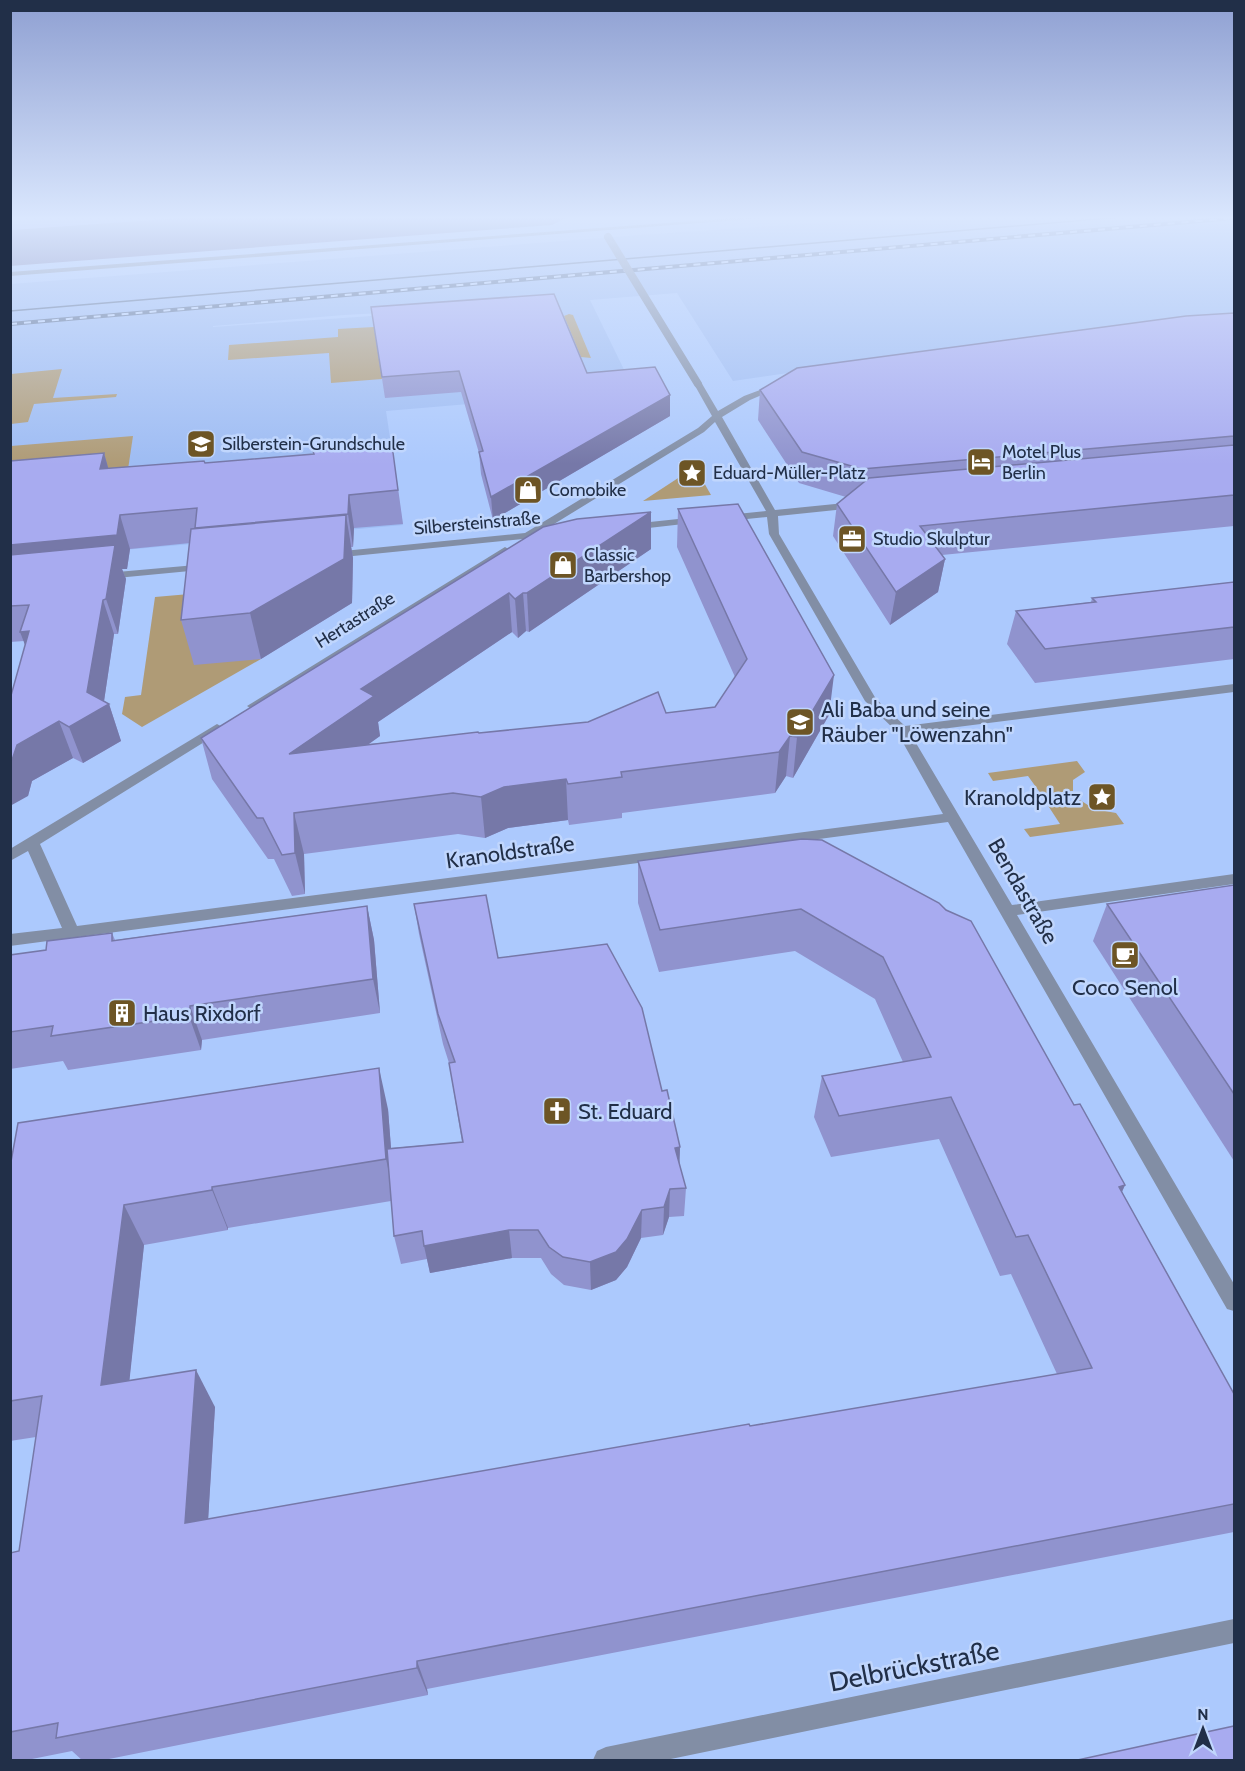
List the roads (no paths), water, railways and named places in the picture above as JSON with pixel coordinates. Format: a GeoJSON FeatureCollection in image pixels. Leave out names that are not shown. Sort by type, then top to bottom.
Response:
{"type":"FeatureCollection","features":[{"type":"Feature","properties":{"kind":"street","name":"Bendastraße"},"geometry":{"type":"LineString","coordinates":[[646,299],[717,414],[723,431],[772,513],[774,534],[871,701],[902,730],[1234,1302]]}},
{"type":"Feature","properties":{"kind":"street","name":"Hertastraße"},"geometry":{"type":"LineString","coordinates":[[10,856],[701,430],[717,414],[762,391],[792,384]]}},
{"type":"Feature","properties":{"kind":"street"},"geometry":{"type":"LineString","coordinates":[[624,527],[870,504]]}},
{"type":"Feature","properties":{"kind":"street","name":"Silbersteinstraße"},"geometry":{"type":"LineString","coordinates":[[316,556],[550,534]]}},
{"type":"Feature","properties":{"kind":"street"},"geometry":{"type":"LineString","coordinates":[[94,578],[213,566]]}},
{"type":"Feature","properties":{"kind":"street"},"geometry":{"type":"LineString","coordinates":[[902,730],[1234,688]]}},
{"type":"Feature","properties":{"kind":"street","name":"Kranoldstraße"},"geometry":{"type":"LineString","coordinates":[[10,940],[954,817]]}},
{"type":"Feature","properties":{"kind":"street"},"geometry":{"type":"LineString","coordinates":[[32,843],[72,932]]}},
{"type":"Feature","properties":{"kind":"street"},"geometry":{"type":"LineString","coordinates":[[1008,911],[1234,879]]}},
{"type":"Feature","properties":{"kind":"street","name":"Delbrückstraße"},"geometry":{"type":"LineString","coordinates":[[606,1761],[1234,1631]]}},
{"type":"Feature","properties":{"kind":"tram line"},"geometry":{"type":"LineString","coordinates":[[10,311],[156,299]]}},
{"type":"Feature","properties":{"kind":"railway"},"geometry":{"type":"LineString","coordinates":[[10,324],[303,299]]}},
{"type":"Feature","properties":{"kind":"place","name":"Silberstein-Grundschule"},"geometry":{"type":"Point","coordinates":[201,444]}},
{"type":"Feature","properties":{"kind":"place","name":"Motel Plus Berlin"},"geometry":{"type":"Point","coordinates":[981,462]}},
{"type":"Feature","properties":{"kind":"place","name":"Eduard-Müller-Platz"},"geometry":{"type":"Point","coordinates":[692,473]}},
{"type":"Feature","properties":{"kind":"place","name":"Comobike"},"geometry":{"type":"Point","coordinates":[528,490]}},
{"type":"Feature","properties":{"kind":"place","name":"Studio Skulptur"},"geometry":{"type":"Point","coordinates":[852,539]}},
{"type":"Feature","properties":{"kind":"place","name":"Classic Barbershop"},"geometry":{"type":"Point","coordinates":[563,565]}},
{"type":"Feature","properties":{"kind":"place","name":"Ali Baba und seine Räuber \"Löwenzahn\""},"geometry":{"type":"Point","coordinates":[800,722]}},
{"type":"Feature","properties":{"kind":"place","name":"Kranoldplatz"},"geometry":{"type":"Point","coordinates":[1102,797]}},
{"type":"Feature","properties":{"kind":"place","name":"Coco Senol"},"geometry":{"type":"Point","coordinates":[1125,955]}},
{"type":"Feature","properties":{"kind":"place","name":"Haus Rixdorf"},"geometry":{"type":"Point","coordinates":[122,1013]}},
{"type":"Feature","properties":{"kind":"place","name":"St. Eduard"},"geometry":{"type":"Point","coordinates":[557,1111]}}]}
